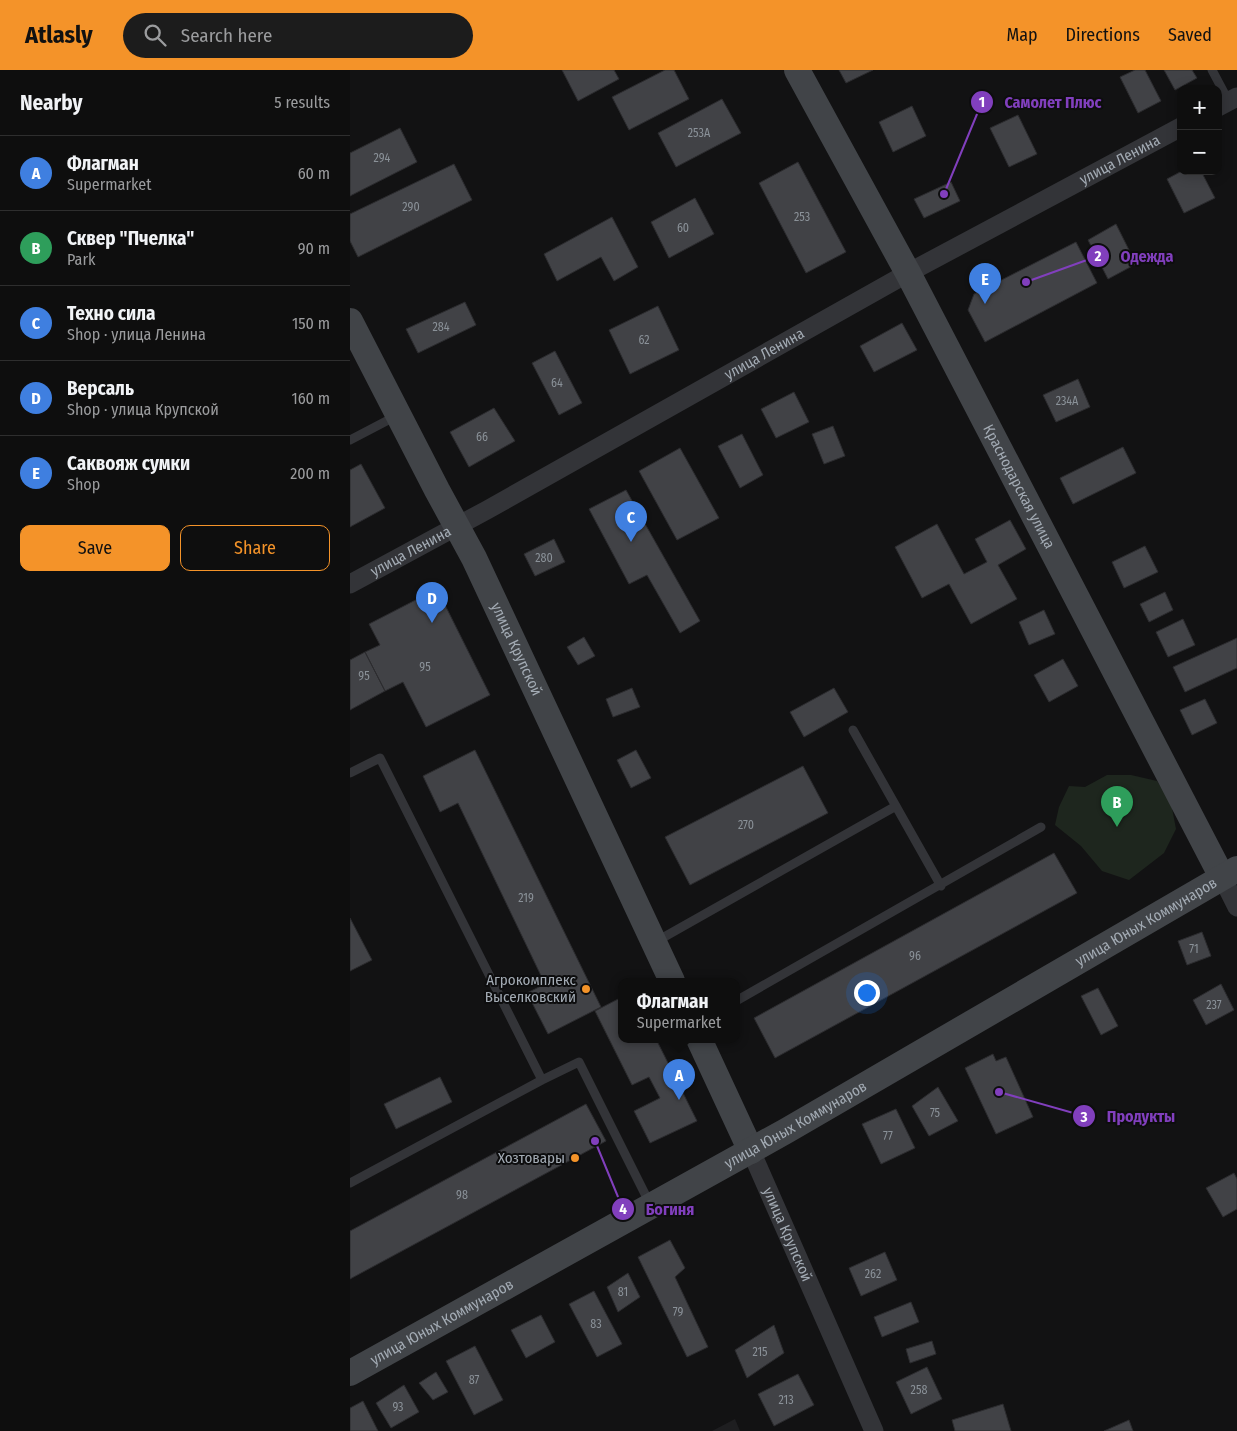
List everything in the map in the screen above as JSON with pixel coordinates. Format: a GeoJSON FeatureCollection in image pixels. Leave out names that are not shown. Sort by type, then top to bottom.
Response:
{"type":"FeatureCollection","features":[{"type":"Feature","properties":{"kind":"street","name":"Краснодарская улица"},"geometry":{"type":"LineString","coordinates":[[797,70],[1230,873],[1237,907]]}},
{"type":"Feature","properties":{"kind":"street","name":"улица Ленина"},"geometry":{"type":"LineString","coordinates":[[350,584],[457,527],[908,273],[1177,130]]}},
{"type":"Feature","properties":{"kind":"street","name":"улица Крупской"},"geometry":{"type":"LineString","coordinates":[[350,321],[474,558],[671,978]]}},
{"type":"Feature","properties":{"kind":"street","name":"улица Юных Коммунаров"},"geometry":{"type":"LineString","coordinates":[[350,1373],[751,1151],[1230,873]]}},
{"type":"Feature","properties":{"kind":"street","name":"улица Крупской"},"geometry":{"type":"LineString","coordinates":[[701,1043],[751,1151],[874,1431]]}},
{"type":"Feature","properties":{"kind":"lane"},"geometry":{"type":"LineString","coordinates":[[1212,70],[1228,102]]}},
{"type":"Feature","properties":{"kind":"lane"},"geometry":{"type":"LineString","coordinates":[[350,440],[398,415]]}},
{"type":"Feature","properties":{"kind":"lane"},"geometry":{"type":"LineString","coordinates":[[853,730],[941,886]]}},
{"type":"Feature","properties":{"kind":"lane"},"geometry":{"type":"LineString","coordinates":[[350,773],[380,758],[542,1080]]}},
{"type":"Feature","properties":{"kind":"lane"},"geometry":{"type":"LineString","coordinates":[[654,942],[896,806]]}},
{"type":"Feature","properties":{"kind":"lane"},"geometry":{"type":"LineString","coordinates":[[740,998],[941,886],[1041,827]]}},
{"type":"Feature","properties":{"kind":"lane"},"geometry":{"type":"LineString","coordinates":[[350,1183],[579,1062],[651,1206]]}},
{"type":"Feature","properties":{"kind":"shaded area"},"geometry":{"type":"Polygon","coordinates":[[[1107,775],[1131,775],[1157,781],[1171,803],[1176,829],[1164,853],[1129,880],[1102,871],[1081,846],[1055,825],[1059,807],[1069,786],[1085,787],[1107,775]]]}},
{"type":"Feature","properties":{"kind":"shaded area"},"geometry":{"type":"Polygon","coordinates":[[[735,1419],[740,1431],[712,1431],[735,1419]]]}},
{"type":"Feature","properties":{"kind":"building"},"geometry":{"type":"Polygon","coordinates":[[[562,70],[614,70],[619,79],[578,101],[562,70]]]}},
{"type":"Feature","properties":{"kind":"building"},"geometry":{"type":"Polygon","coordinates":[[[665,70],[674,70],[689,99],[629,130],[612,97],[665,70]]]}},
{"type":"Feature","properties":{"kind":"building"},"geometry":{"type":"Polygon","coordinates":[[[839,70],[873,70],[846,83],[839,70]]]}},
{"type":"Feature","properties":{"kind":"building"},"geometry":{"type":"Polygon","coordinates":[[[1135,70],[1145,70],[1161,101],[1138,113],[1120,77],[1135,70]]]}},
{"type":"Feature","properties":{"kind":"building"},"geometry":{"type":"Polygon","coordinates":[[[1164,70],[1192,70],[1197,78],[1184,85],[1177,85],[1175,90],[1164,70]]]}},
{"type":"Feature","properties":{"kind":"building"},"geometry":{"type":"Polygon","coordinates":[[[722,99],[741,133],[676,167],[658,133],[722,99]]]}},
{"type":"Feature","properties":{"kind":"building"},"geometry":{"type":"Polygon","coordinates":[[[912,106],[926,136],[893,152],[879,122],[912,106]]]}},
{"type":"Feature","properties":{"kind":"building"},"geometry":{"type":"Polygon","coordinates":[[[1018,115],[1037,154],[1009,167],[990,128],[1018,115]]]}},
{"type":"Feature","properties":{"kind":"building"},"geometry":{"type":"Polygon","coordinates":[[[400,128],[417,162],[350,196],[350,153],[400,128]]]}},
{"type":"Feature","properties":{"kind":"building"},"geometry":{"type":"Polygon","coordinates":[[[798,162],[846,252],[806,273],[759,183],[798,162]]]}},
{"type":"Feature","properties":{"kind":"building"},"geometry":{"type":"Polygon","coordinates":[[[454,164],[472,200],[358,257],[350,241],[350,214],[454,164]]]}},
{"type":"Feature","properties":{"kind":"building"},"geometry":{"type":"Polygon","coordinates":[[[1177,174],[1203,175],[1215,198],[1184,213],[1167,179],[1177,174]]]}},
{"type":"Feature","properties":{"kind":"building"},"geometry":{"type":"Polygon","coordinates":[[[951,182],[960,201],[924,218],[914,199],[951,182]]]}},
{"type":"Feature","properties":{"kind":"building"},"geometry":{"type":"Polygon","coordinates":[[[695,198],[714,234],[669,258],[651,222],[695,198]]]}},
{"type":"Feature","properties":{"kind":"building"},"geometry":{"type":"Polygon","coordinates":[[[612,217],[638,267],[614,281],[601,257],[557,281],[544,254],[612,217]]]}},
{"type":"Feature","properties":{"kind":"building"},"geometry":{"type":"Polygon","coordinates":[[[1116,224],[1136,264],[1108,279],[1088,240],[1116,224]]]}},
{"type":"Feature","properties":{"kind":"building"},"geometry":{"type":"Polygon","coordinates":[[[1076,242],[1097,283],[985,342],[968,310],[974,294],[1076,242]]]}},
{"type":"Feature","properties":{"kind":"building"},"geometry":{"type":"Polygon","coordinates":[[[465,302],[476,325],[418,353],[406,329],[465,302]]]}},
{"type":"Feature","properties":{"kind":"building"},"geometry":{"type":"Polygon","coordinates":[[[658,306],[679,350],[630,374],[609,330],[658,306]]]}},
{"type":"Feature","properties":{"kind":"building"},"geometry":{"type":"Polygon","coordinates":[[[902,323],[917,350],[874,372],[860,346],[902,323]]]}},
{"type":"Feature","properties":{"kind":"building"},"geometry":{"type":"Polygon","coordinates":[[[555,351],[582,403],[559,415],[532,363],[555,351]]]}},
{"type":"Feature","properties":{"kind":"building"},"geometry":{"type":"Polygon","coordinates":[[[1078,379],[1090,407],[1056,422],[1043,395],[1078,379]]]}},
{"type":"Feature","properties":{"kind":"building"},"geometry":{"type":"Polygon","coordinates":[[[794,392],[809,422],[776,438],[761,409],[794,392]]]}},
{"type":"Feature","properties":{"kind":"building"},"geometry":{"type":"Polygon","coordinates":[[[494,408],[515,441],[469,467],[450,432],[494,408]]]}},
{"type":"Feature","properties":{"kind":"building"},"geometry":{"type":"Polygon","coordinates":[[[833,426],[845,456],[824,464],[812,434],[833,426]]]}},
{"type":"Feature","properties":{"kind":"building"},"geometry":{"type":"Polygon","coordinates":[[[742,434],[763,475],[740,488],[718,446],[742,434]]]}},
{"type":"Feature","properties":{"kind":"building"},"geometry":{"type":"Polygon","coordinates":[[[1123,447],[1136,473],[1073,504],[1060,478],[1123,447]]]}},
{"type":"Feature","properties":{"kind":"building"},"geometry":{"type":"Polygon","coordinates":[[[680,448],[719,518],[677,540],[639,471],[680,448]]]}},
{"type":"Feature","properties":{"kind":"building"},"geometry":{"type":"Polygon","coordinates":[[[361,464],[385,508],[350,527],[350,470],[361,464]]]}},
{"type":"Feature","properties":{"kind":"building"},"geometry":{"type":"Polygon","coordinates":[[[626,490],[700,621],[680,633],[647,575],[629,584],[589,509],[626,490]]]}},
{"type":"Feature","properties":{"kind":"building"},"geometry":{"type":"Polygon","coordinates":[[[1010,520],[1026,549],[998,565],[1017,599],[971,624],[949,584],[922,598],[895,547],[937,524],[964,574],[987,562],[975,539],[1010,520]]]}},
{"type":"Feature","properties":{"kind":"building"},"geometry":{"type":"Polygon","coordinates":[[[554,539],[565,562],[535,576],[524,554],[554,539]]]}},
{"type":"Feature","properties":{"kind":"building"},"geometry":{"type":"Polygon","coordinates":[[[1145,546],[1158,572],[1124,588],[1112,562],[1145,546]]]}},
{"type":"Feature","properties":{"kind":"building"},"geometry":{"type":"Polygon","coordinates":[[[437,589],[490,695],[426,727],[403,682],[385,691],[365,652],[380,645],[369,624],[437,589]]]}},
{"type":"Feature","properties":{"kind":"building"},"geometry":{"type":"Polygon","coordinates":[[[1165,592],[1173,610],[1149,622],[1140,604],[1165,592]]]}},
{"type":"Feature","properties":{"kind":"building"},"geometry":{"type":"Polygon","coordinates":[[[1044,610],[1055,634],[1029,645],[1019,622],[1044,610]]]}},
{"type":"Feature","properties":{"kind":"building"},"geometry":{"type":"Polygon","coordinates":[[[1183,619],[1195,645],[1168,657],[1156,632],[1183,619]]]}},
{"type":"Feature","properties":{"kind":"building"},"geometry":{"type":"Polygon","coordinates":[[[584,637],[595,656],[578,665],[567,647],[584,637]]]}},
{"type":"Feature","properties":{"kind":"building"},"geometry":{"type":"Polygon","coordinates":[[[1237,638],[1237,668],[1185,692],[1173,667],[1237,638]]]}},
{"type":"Feature","properties":{"kind":"building"},"geometry":{"type":"Polygon","coordinates":[[[365,652],[385,691],[350,710],[350,660],[365,652]]]}},
{"type":"Feature","properties":{"kind":"building"},"geometry":{"type":"Polygon","coordinates":[[[1063,659],[1078,686],[1049,702],[1034,675],[1063,659]]]}},
{"type":"Feature","properties":{"kind":"building"},"geometry":{"type":"Polygon","coordinates":[[[632,688],[640,707],[613,717],[606,699],[632,688]]]}},
{"type":"Feature","properties":{"kind":"building"},"geometry":{"type":"Polygon","coordinates":[[[834,688],[848,712],[804,737],[790,712],[834,688]]]}},
{"type":"Feature","properties":{"kind":"building"},"geometry":{"type":"Polygon","coordinates":[[[1205,699],[1217,723],[1192,735],[1180,710],[1205,699]]]}},
{"type":"Feature","properties":{"kind":"building"},"geometry":{"type":"Polygon","coordinates":[[[475,750],[601,1007],[548,1034],[527,993],[545,984],[458,803],[440,812],[423,776],[475,750]]]}},
{"type":"Feature","properties":{"kind":"building"},"geometry":{"type":"Polygon","coordinates":[[[636,750],[651,778],[631,788],[617,760],[636,750]]]}},
{"type":"Feature","properties":{"kind":"building"},"geometry":{"type":"Polygon","coordinates":[[[803,766],[828,813],[690,885],[665,837],[803,766]]]}},
{"type":"Feature","properties":{"kind":"building"},"geometry":{"type":"Polygon","coordinates":[[[1054,853],[1077,893],[775,1058],[754,1018],[1054,853]]]}},
{"type":"Feature","properties":{"kind":"building"},"geometry":{"type":"Polygon","coordinates":[[[350,918],[372,960],[350,971],[350,918]]]}},
{"type":"Feature","properties":{"kind":"building"},"geometry":{"type":"Polygon","coordinates":[[[1202,932],[1211,956],[1187,965],[1178,941],[1202,932]]]}},
{"type":"Feature","properties":{"kind":"building"},"geometry":{"type":"Polygon","coordinates":[[[1221,984],[1234,1010],[1206,1025],[1193,1000],[1221,984]]]}},
{"type":"Feature","properties":{"kind":"building"},"geometry":{"type":"Polygon","coordinates":[[[1098,988],[1118,1026],[1101,1035],[1081,996],[1098,988]]]}},
{"type":"Feature","properties":{"kind":"building"},"geometry":{"type":"Polygon","coordinates":[[[618,999],[618,1043],[658,1043],[697,1121],[650,1143],[634,1111],[660,1098],[649,1077],[632,1085],[595,1011],[618,999]]]}},
{"type":"Feature","properties":{"kind":"building"},"geometry":{"type":"Polygon","coordinates":[[[993,1054],[996,1061],[1006,1057],[1033,1117],[996,1134],[965,1068],[993,1054]]]}},
{"type":"Feature","properties":{"kind":"building"},"geometry":{"type":"Polygon","coordinates":[[[440,1077],[452,1102],[396,1129],[384,1104],[440,1077]]]}},
{"type":"Feature","properties":{"kind":"building"},"geometry":{"type":"Polygon","coordinates":[[[938,1087],[958,1121],[929,1136],[912,1106],[938,1087]]]}},
{"type":"Feature","properties":{"kind":"building"},"geometry":{"type":"Polygon","coordinates":[[[586,1104],[606,1141],[350,1279],[350,1231],[586,1104]]]}},
{"type":"Feature","properties":{"kind":"building"},"geometry":{"type":"Polygon","coordinates":[[[896,1109],[915,1148],[881,1164],[862,1124],[896,1109]]]}},
{"type":"Feature","properties":{"kind":"building"},"geometry":{"type":"Polygon","coordinates":[[[1234,1173],[1237,1179],[1237,1209],[1223,1217],[1206,1188],[1234,1173]]]}},
{"type":"Feature","properties":{"kind":"building"},"geometry":{"type":"Polygon","coordinates":[[[670,1240],[685,1268],[675,1277],[708,1347],[687,1357],[638,1257],[670,1240]]]}},
{"type":"Feature","properties":{"kind":"building"},"geometry":{"type":"Polygon","coordinates":[[[885,1252],[897,1280],[861,1296],[849,1268],[885,1252]]]}},
{"type":"Feature","properties":{"kind":"building"},"geometry":{"type":"Polygon","coordinates":[[[628,1273],[640,1297],[618,1312],[607,1287],[628,1273]]]}},
{"type":"Feature","properties":{"kind":"building"},"geometry":{"type":"Polygon","coordinates":[[[594,1291],[622,1344],[597,1357],[569,1304],[594,1291]]]}},
{"type":"Feature","properties":{"kind":"building"},"geometry":{"type":"Polygon","coordinates":[[[911,1302],[919,1322],[882,1337],[874,1317],[911,1302]]]}},
{"type":"Feature","properties":{"kind":"building"},"geometry":{"type":"Polygon","coordinates":[[[541,1315],[555,1342],[526,1358],[511,1330],[541,1315]]]}},
{"type":"Feature","properties":{"kind":"building"},"geometry":{"type":"Polygon","coordinates":[[[774,1325],[784,1353],[747,1378],[735,1350],[774,1325]]]}},
{"type":"Feature","properties":{"kind":"building"},"geometry":{"type":"Polygon","coordinates":[[[932,1341],[936,1354],[910,1363],[906,1349],[932,1341]]]}},
{"type":"Feature","properties":{"kind":"building"},"geometry":{"type":"Polygon","coordinates":[[[475,1346],[503,1400],[474,1415],[446,1361],[475,1346]]]}},
{"type":"Feature","properties":{"kind":"building"},"geometry":{"type":"Polygon","coordinates":[[[927,1367],[942,1399],[911,1414],[896,1382],[927,1367]]]}},
{"type":"Feature","properties":{"kind":"building"},"geometry":{"type":"Polygon","coordinates":[[[436,1372],[448,1392],[433,1400],[419,1383],[436,1372]]]}},
{"type":"Feature","properties":{"kind":"building"},"geometry":{"type":"Polygon","coordinates":[[[798,1374],[814,1405],[774,1426],[758,1394],[798,1374]]]}},
{"type":"Feature","properties":{"kind":"building"},"geometry":{"type":"Polygon","coordinates":[[[404,1385],[419,1412],[391,1428],[376,1403],[404,1385]]]}},
{"type":"Feature","properties":{"kind":"building"},"geometry":{"type":"Polygon","coordinates":[[[363,1401],[378,1431],[350,1431],[350,1408],[363,1401]]]}},
{"type":"Feature","properties":{"kind":"building"},"geometry":{"type":"Polygon","coordinates":[[[1003,1404],[1011,1431],[955,1431],[952,1420],[1003,1404]]]}},
{"type":"Feature","properties":{"kind":"building"},"geometry":{"type":"Polygon","coordinates":[[[1129,1420],[1133,1431],[1104,1431],[1129,1420]]]}},
{"type":"Feature","properties":{"kind":"place","name":"Самолет Плюс"},"geometry":{"type":"Point","coordinates":[944,194]}},
{"type":"Feature","properties":{"kind":"place","name":"Одежда"},"geometry":{"type":"Point","coordinates":[1026,282]}},
{"type":"Feature","properties":{"kind":"place","name":"Саквояж сумки"},"geometry":{"type":"Point","coordinates":[985,304]}},
{"type":"Feature","properties":{"kind":"place","name":"Техно сила"},"geometry":{"type":"Point","coordinates":[631,542]}},
{"type":"Feature","properties":{"kind":"place","name":"Версаль"},"geometry":{"type":"Point","coordinates":[432,623]}},
{"type":"Feature","properties":{"kind":"place","name":"Сквер \"Пчелка\""},"geometry":{"type":"Point","coordinates":[1117,827]}},
{"type":"Feature","properties":{"kind":"place","name":"Агрокомплекс Выселковский"},"geometry":{"type":"Point","coordinates":[586,989]}},
{"type":"Feature","properties":{"kind":"place","name":"Продукты"},"geometry":{"type":"Point","coordinates":[999,1092]}},
{"type":"Feature","properties":{"kind":"place","name":"Флагман"},"geometry":{"type":"Point","coordinates":[679,1100]}},
{"type":"Feature","properties":{"kind":"place","name":"Богиня"},"geometry":{"type":"Point","coordinates":[595,1141]}},
{"type":"Feature","properties":{"kind":"place","name":"Хозтовары"},"geometry":{"type":"Point","coordinates":[575,1158]}}]}
